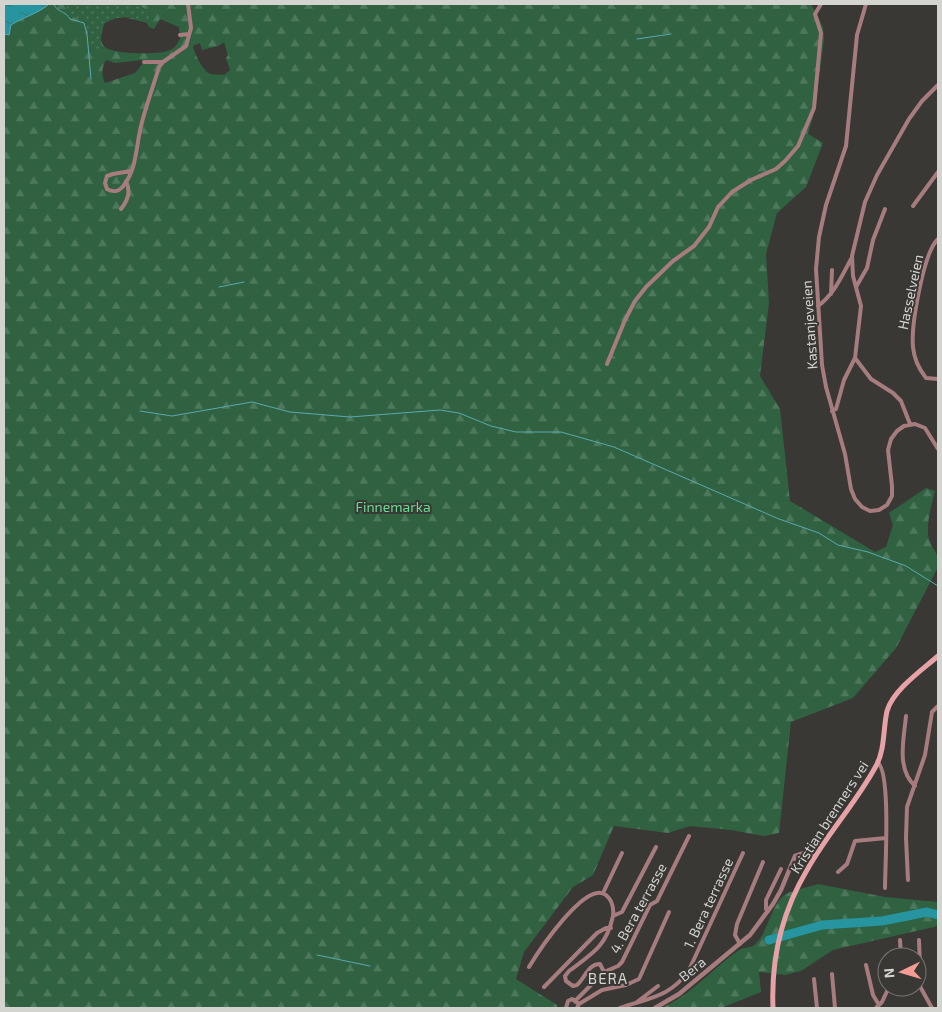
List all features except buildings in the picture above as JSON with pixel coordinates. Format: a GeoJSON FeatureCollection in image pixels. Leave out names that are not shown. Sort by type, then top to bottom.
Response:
{"type":"FeatureCollection","features":[{"type":"Feature","properties":{"kind":"main road","name":"Kristian brenners vei"},"geometry":{"type":"LineString","coordinates":[[773,1008],[773,976],[780,934],[799,885],[815,857],[878,763],[887,712],[892,700],[938,656]]}},
{"type":"Feature","properties":{"kind":"street"},"geometry":{"type":"LineString","coordinates":[[131,171],[107,176],[105,183],[107,189],[115,191],[120,189],[131,171],[136,156],[140,128],[159,67],[186,46],[190,34],[188,4]]}},
{"type":"Feature","properties":{"kind":"street"},"geometry":{"type":"LineString","coordinates":[[607,364],[625,320],[635,301],[646,287],[674,261],[694,246],[709,227],[718,206],[732,192],[751,180],[776,169],[786,161],[798,146],[814,108],[821,33],[816,14],[821,4]]}},
{"type":"Feature","properties":{"kind":"street","name":"Kastanjeveien"},"geometry":{"type":"LineString","coordinates":[[866,4],[857,34],[846,146],[826,205],[819,236],[816,269],[822,365],[826,387],[845,454],[850,489],[862,507],[870,511],[879,510],[887,506],[892,496],[888,450],[891,439],[897,430],[910,424]]}},
{"type":"Feature","properties":{"kind":"street"},"geometry":{"type":"LineString","coordinates":[[180,35],[190,34]]}},
{"type":"Feature","properties":{"kind":"street"},"geometry":{"type":"LineString","coordinates":[[144,62],[163,62]]}},
{"type":"Feature","properties":{"kind":"street"},"geometry":{"type":"LineString","coordinates":[[818,306],[831,294],[840,281],[852,256],[861,214],[877,175],[909,119],[922,101],[938,85]]}},
{"type":"Feature","properties":{"kind":"street"},"geometry":{"type":"LineString","coordinates":[[913,206],[938,172]]}},
{"type":"Feature","properties":{"kind":"street"},"geometry":{"type":"LineString","coordinates":[[121,209],[128,198],[129,192],[126,182]]}},
{"type":"Feature","properties":{"kind":"street"},"geometry":{"type":"LineString","coordinates":[[856,287],[867,268],[873,240],[885,209]]}},
{"type":"Feature","properties":{"kind":"street","name":"Hasselveien"},"geometry":{"type":"LineString","coordinates":[[938,239],[932,246],[926,266],[912,336],[914,355],[918,365],[926,378],[938,379]]}},
{"type":"Feature","properties":{"kind":"street"},"geometry":{"type":"LineString","coordinates":[[832,411],[836,409],[844,380],[855,358],[861,306],[856,287],[852,256]]}},
{"type":"Feature","properties":{"kind":"street"},"geometry":{"type":"LineString","coordinates":[[831,294],[832,270]]}},
{"type":"Feature","properties":{"kind":"street"},"geometry":{"type":"LineString","coordinates":[[855,358],[871,379],[893,393],[901,401],[910,424],[925,428],[938,449]]}},
{"type":"Feature","properties":{"kind":"street"},"geometry":{"type":"LineString","coordinates":[[908,880],[906,817],[909,799],[925,755],[932,712],[938,706]]}},
{"type":"Feature","properties":{"kind":"street"},"geometry":{"type":"LineString","coordinates":[[906,716],[903,766],[906,775],[915,786]]}},
{"type":"Feature","properties":{"kind":"street"},"geometry":{"type":"LineString","coordinates":[[878,763],[884,771],[885,888]]}},
{"type":"Feature","properties":{"kind":"street","name":"4. Bera terrasse"},"geometry":{"type":"LineString","coordinates":[[577,1005],[604,972],[622,962],[650,905],[656,902],[689,836]]}},
{"type":"Feature","properties":{"kind":"street"},"geometry":{"type":"LineString","coordinates":[[838,872],[847,864],[855,841],[886,838]]}},
{"type":"Feature","properties":{"kind":"street"},"geometry":{"type":"LineString","coordinates":[[613,916],[622,912],[656,847]]}},
{"type":"Feature","properties":{"kind":"street"},"geometry":{"type":"LineString","coordinates":[[604,893],[622,853]]}},
{"type":"Feature","properties":{"kind":"street","name":"1. Bera terrasse"},"geometry":{"type":"LineString","coordinates":[[620,1008],[664,994],[684,977],[689,970],[743,853]]}},
{"type":"Feature","properties":{"kind":"street","name":"Bera"},"geometry":{"type":"LineString","coordinates":[[655,1008],[675,998],[750,935],[781,890],[795,856],[804,853],[815,857]]}},
{"type":"Feature","properties":{"kind":"street"},"geometry":{"type":"LineString","coordinates":[[740,944],[736,935],[737,924],[763,862]]}},
{"type":"Feature","properties":{"kind":"street","name":"Bera"},"geometry":{"type":"LineString","coordinates":[[768,911],[766,900],[781,869]]}},
{"type":"Feature","properties":{"kind":"street"},"geometry":{"type":"LineString","coordinates":[[604,893],[611,900],[614,908],[611,928],[604,943],[565,976],[566,981],[573,986],[577,985],[591,966],[600,964],[604,972]]}},
{"type":"Feature","properties":{"kind":"street"},"geometry":{"type":"LineString","coordinates":[[529,967],[540,948],[580,902],[592,895],[604,893]]}},
{"type":"Feature","properties":{"kind":"street"},"geometry":{"type":"LineString","coordinates":[[566,1008],[568,1001],[572,1000],[577,1005],[602,990],[626,985],[639,979],[669,912]]}},
{"type":"Feature","properties":{"kind":"street"},"geometry":{"type":"LineString","coordinates":[[544,987],[597,933],[606,928],[611,928]]}},
{"type":"Feature","properties":{"kind":"street"},"geometry":{"type":"LineString","coordinates":[[900,940],[900,947]]}},
{"type":"Feature","properties":{"kind":"street"},"geometry":{"type":"LineString","coordinates":[[919,940],[919,947]]}},
{"type":"Feature","properties":{"kind":"street"},"geometry":{"type":"LineString","coordinates":[[866,966],[873,994],[880,1006]]}},
{"type":"Feature","properties":{"kind":"street"},"geometry":{"type":"LineString","coordinates":[[832,974],[835,1008]]}},
{"type":"Feature","properties":{"kind":"street"},"geometry":{"type":"LineString","coordinates":[[814,979],[817,1008]]}},
{"type":"Feature","properties":{"kind":"street"},"geometry":{"type":"LineString","coordinates":[[635,1003],[658,986]]}},
{"type":"Feature","properties":{"kind":"green space","name":"Finnemarka"},"geometry":{"type":"Polygon","coordinates":[[[49,4],[65,4],[71,15],[86,23],[90,41],[103,50],[100,41],[101,30],[101,42],[107,48],[114,51],[141,53],[167,51],[175,47],[180,39],[179,27],[160,19],[154,29],[149,27],[147,23],[128,18],[137,17],[148,21],[151,14],[138,4],[811,4],[823,27],[824,39],[815,109],[808,134],[823,143],[806,187],[777,213],[766,254],[769,303],[760,376],[780,409],[790,501],[875,552],[886,547],[893,525],[889,513],[926,488],[935,491],[929,516],[928,536],[937,555],[938,567],[896,648],[853,698],[791,722],[779,833],[764,836],[731,830],[690,826],[668,833],[614,826],[593,875],[573,887],[524,952],[516,979],[557,1005],[557,1008],[4,1008],[4,34],[9,34],[11,25],[49,4]],[[224,42],[218,46],[202,50],[200,43],[193,46],[200,62],[208,73],[224,75],[230,70],[224,42]],[[106,60],[102,71],[105,83],[135,73],[144,62],[142,60],[115,63],[106,60]]]}},
{"type":"Feature","properties":{"kind":"green space"},"geometry":{"type":"Polygon","coordinates":[[[65,4],[138,4],[151,14],[148,21],[126,17],[114,19],[104,24],[100,41],[103,50],[96,56],[86,23],[71,16],[65,4]]]}},
{"type":"Feature","properties":{"kind":"green space"},"geometry":{"type":"Polygon","coordinates":[[[818,884],[885,897],[938,902],[938,926],[833,950],[801,971],[785,975],[759,972],[761,992],[721,1008],[662,1008],[683,996],[739,950],[753,946],[758,942],[782,897],[793,891],[818,884]]]}},
{"type":"Feature","properties":{"kind":"water"},"geometry":{"type":"Polygon","coordinates":[[[4,4],[49,4],[11,25],[9,35],[4,34],[4,4]]]}},
{"type":"Feature","properties":{"kind":"waterway"},"geometry":{"type":"LineString","coordinates":[[54,4],[57,9],[66,14],[70,19],[84,23],[87,34],[91,79]]}},
{"type":"Feature","properties":{"kind":"waterway"},"geometry":{"type":"LineString","coordinates":[[637,39],[671,34]]}},
{"type":"Feature","properties":{"kind":"waterway"},"geometry":{"type":"LineString","coordinates":[[219,287],[244,282]]}},
{"type":"Feature","properties":{"kind":"waterway"},"geometry":{"type":"LineString","coordinates":[[140,411],[172,416],[252,402],[290,412],[350,417],[440,410],[459,413],[491,426],[516,432],[561,432],[614,447],[779,519],[819,533],[838,545],[868,552],[906,566],[938,586]]}},
{"type":"Feature","properties":{"kind":"waterway"},"geometry":{"type":"LineString","coordinates":[[769,940],[822,925],[882,921],[927,912],[938,915]]}},
{"type":"Feature","properties":{"kind":"waterway"},"geometry":{"type":"LineString","coordinates":[[317,955],[370,966]]}},
{"type":"Feature","properties":{"kind":"district","name":"BERA"},"geometry":{"type":"Point","coordinates":[608,978]}}]}
